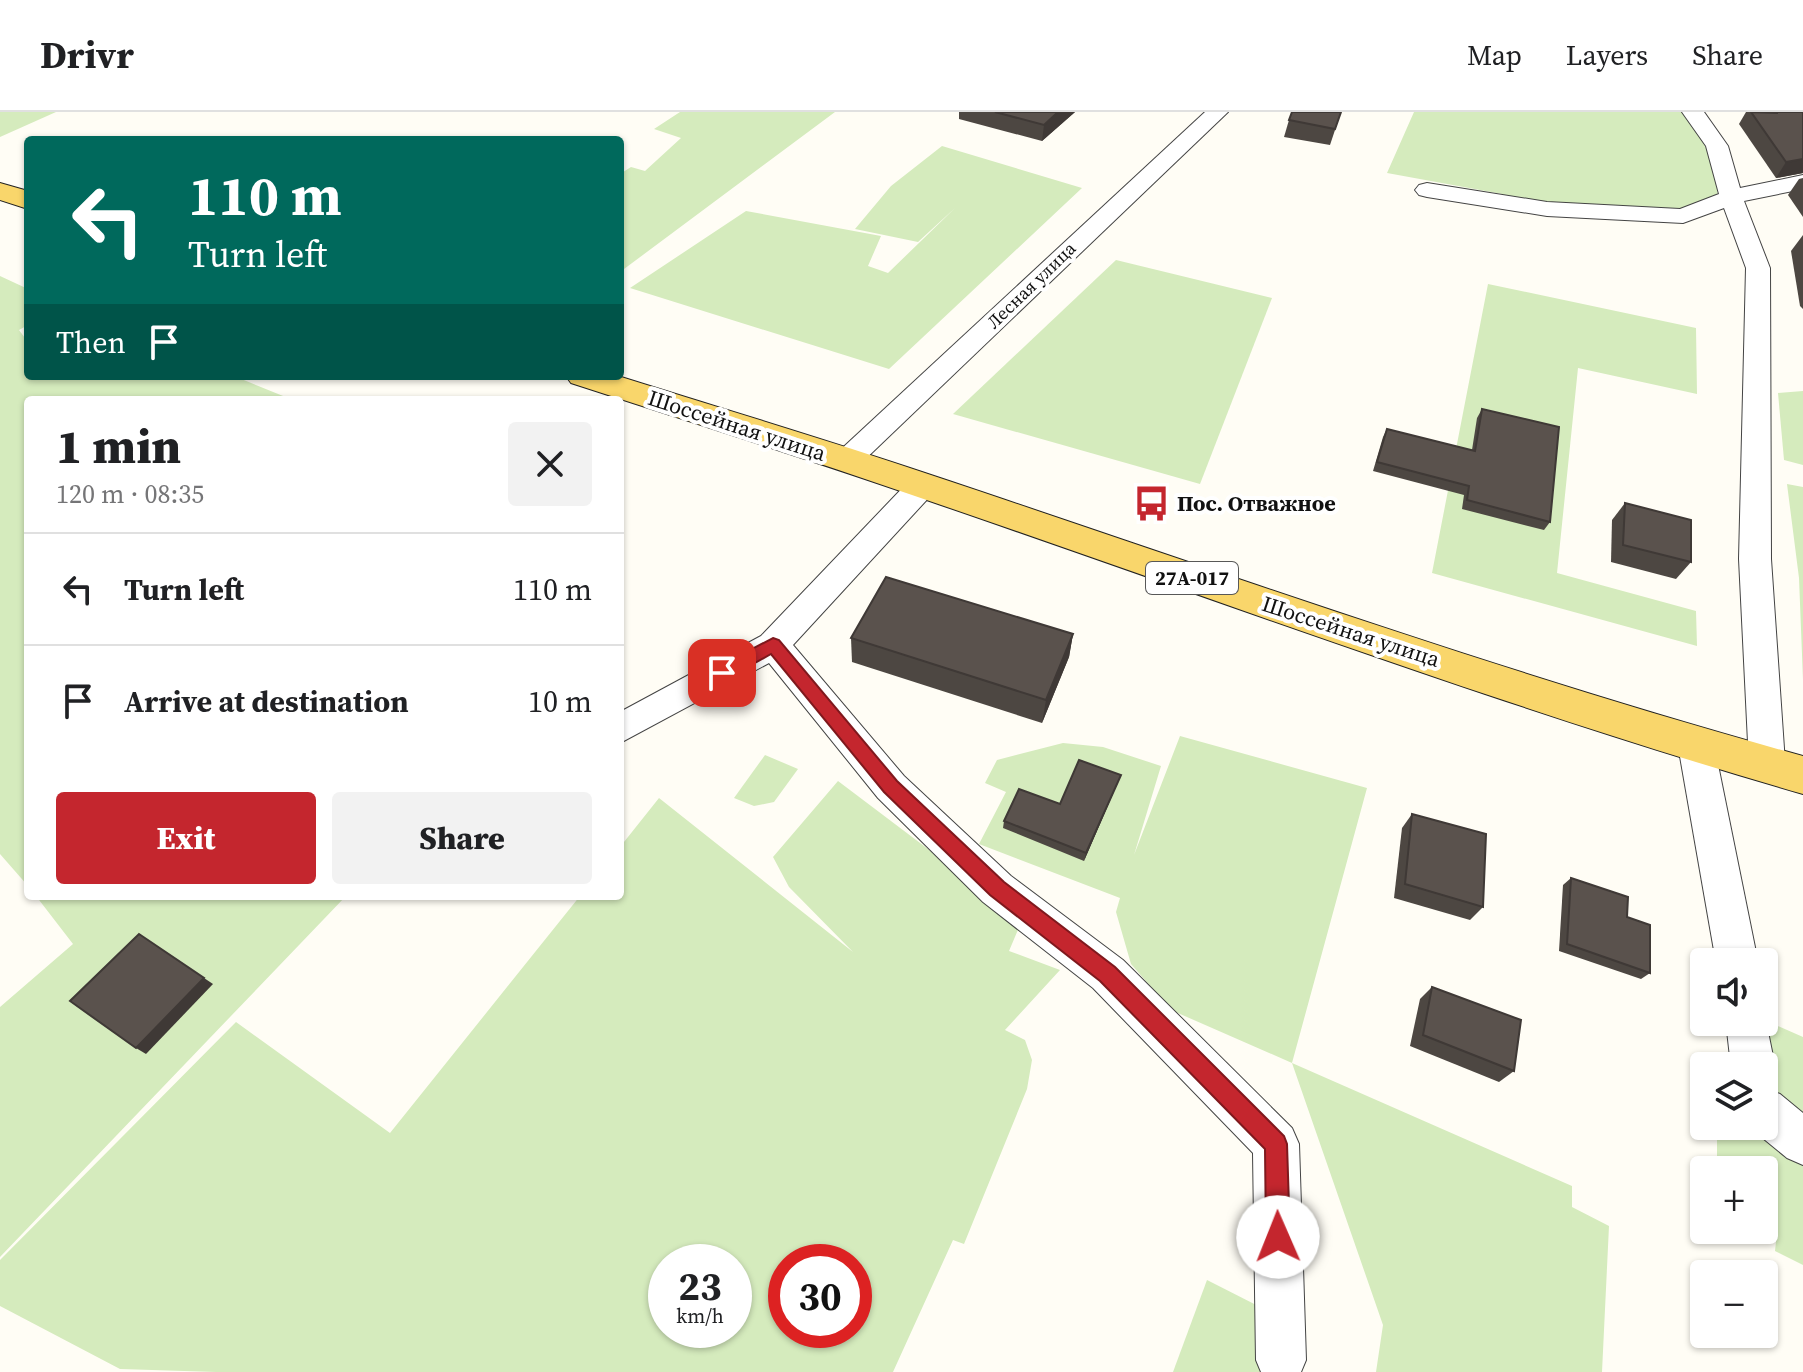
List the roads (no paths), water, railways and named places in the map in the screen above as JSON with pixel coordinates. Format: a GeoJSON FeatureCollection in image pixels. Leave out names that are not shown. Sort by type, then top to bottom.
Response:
{"type":"FeatureCollection","features":[{"type":"Feature","properties":{"kind":"main road"},"geometry":{"type":"LineString","coordinates":[[0,191],[24,199]]}},
{"type":"Feature","properties":{"kind":"main road","name":"Шоссейная улица"},"geometry":{"type":"LineString","coordinates":[[596,380],[923,485],[1339,628],[1696,745],[1785,769]]}},
{"type":"Feature","properties":{"kind":"street","name":"Лесная улица"},"geometry":{"type":"LineString","coordinates":[[847,460],[1057,259],[1217,112]]}},
{"type":"Feature","properties":{"kind":"street"},"geometry":{"type":"LineString","coordinates":[[1693,112],[1717,146],[1731,197],[1758,268],[1755,559],[1785,769]]}},
{"type":"Feature","properties":{"kind":"street"},"geometry":{"type":"LineString","coordinates":[[1427,190],[1547,209],[1683,216],[1731,197],[1803,182]]}},
{"type":"Feature","properties":{"kind":"street"},"geometry":{"type":"LineString","coordinates":[[624,727],[773,645],[923,485]]}},
{"type":"Feature","properties":{"kind":"street"},"geometry":{"type":"LineString","coordinates":[[773,645],[891,787],[997,889],[1108,974],[1276,1144],[1281,1360]]}},
{"type":"Feature","properties":{"kind":"street"},"geometry":{"type":"LineString","coordinates":[[1696,745],[1734,948]]}},
{"type":"Feature","properties":{"kind":"street"},"geometry":{"type":"LineString","coordinates":[[1778,1121],[1803,1142]]}},
{"type":"Feature","properties":{"kind":"place","name":"Пос. Отважное"},"geometry":{"type":"Point","coordinates":[1151,503]}}]}
